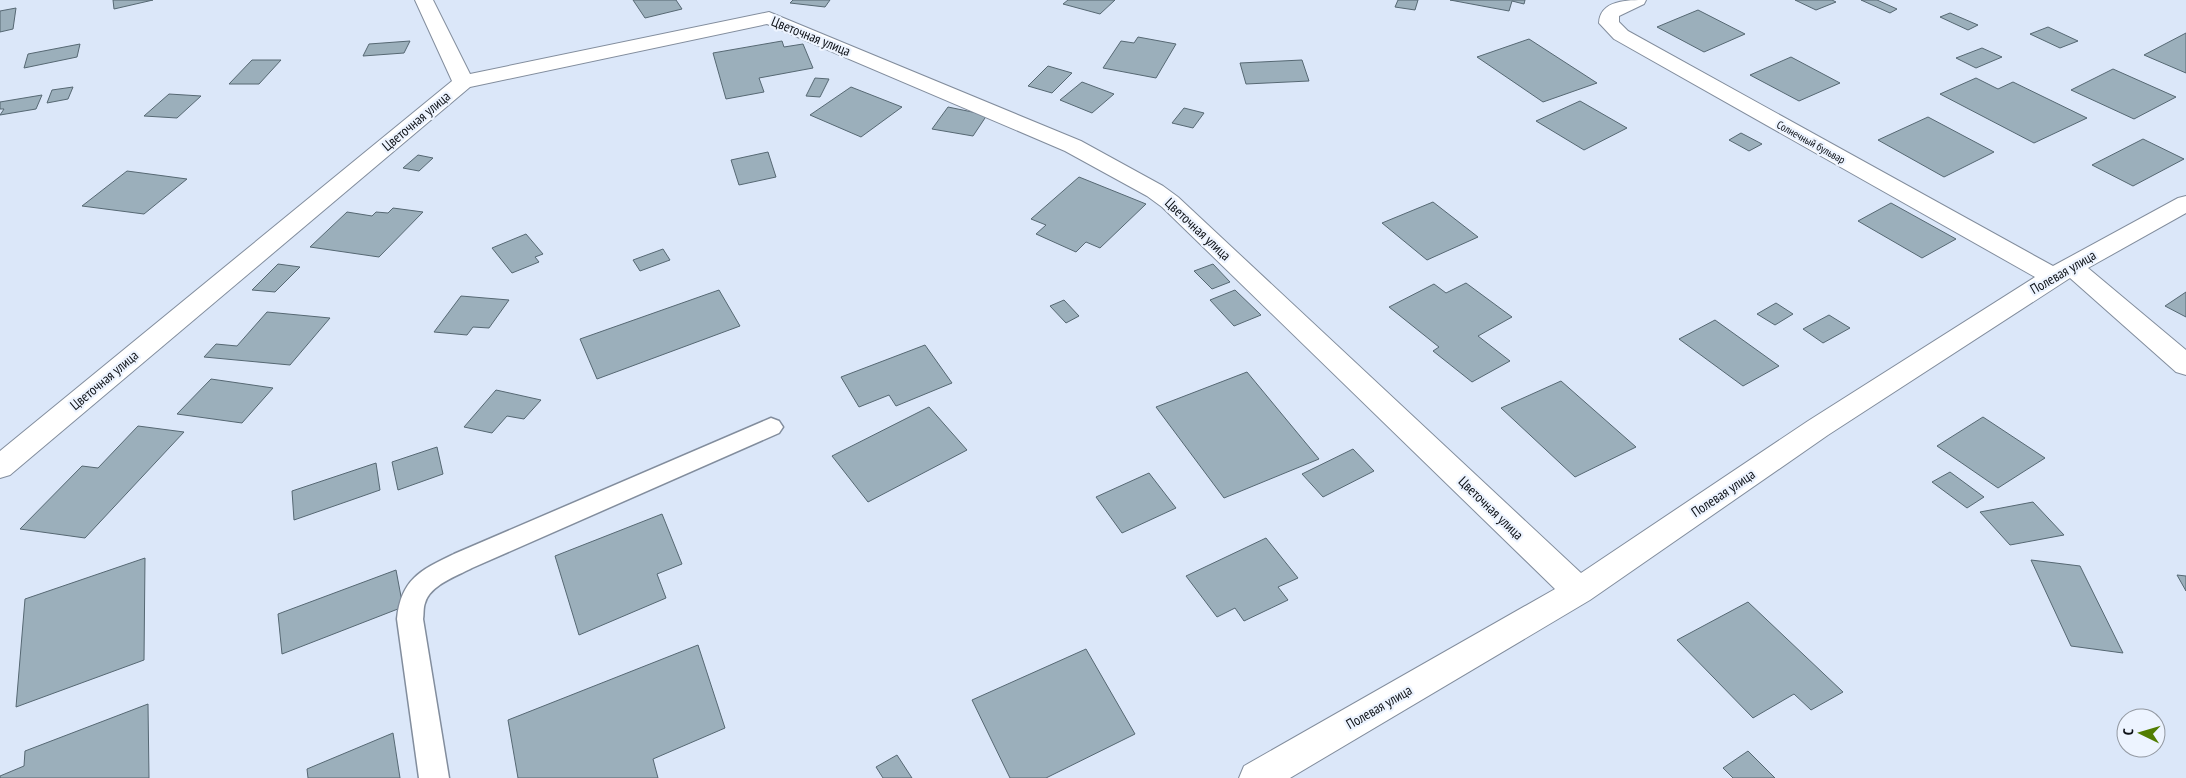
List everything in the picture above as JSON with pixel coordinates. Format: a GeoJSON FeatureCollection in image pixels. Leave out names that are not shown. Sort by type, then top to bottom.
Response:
{"type":"FeatureCollection","features":[{"type":"Feature","properties":{"kind":"street"},"geometry":{"type":"LineString","coordinates":[[424,0],[463,82]]}},
{"type":"Feature","properties":{"kind":"street","name":"Солнечный бульвар"},"geometry":{"type":"LineString","coordinates":[[1637,0],[1609,13],[1609,23],[1621,35],[2062,271],[2186,365]]}},
{"type":"Feature","properties":{"kind":"street","name":"Цветочная улица"},"geometry":{"type":"LineString","coordinates":[[0,467],[463,82],[769,18],[1072,146],[1155,191],[1170,202],[1579,591]]}},
{"type":"Feature","properties":{"kind":"street","name":"Полевая улица"},"geometry":{"type":"LineString","coordinates":[[1257,778],[1579,591],[1818,428],[2062,271],[2186,203]]}},
{"type":"Feature","properties":{"kind":"lane"},"geometry":{"type":"LineString","coordinates":[[434,778],[410,619],[412,599],[424,584],[440,572],[463,561],[771,427]]}},
{"type":"Feature","properties":{"kind":"building"},"geometry":{"type":"Polygon","coordinates":[[[113,0],[153,0],[114,9],[113,0]]]}},
{"type":"Feature","properties":{"kind":"building"},"geometry":{"type":"Polygon","coordinates":[[[633,0],[676,0],[682,9],[645,18],[633,0]]]}},
{"type":"Feature","properties":{"kind":"building"},"geometry":{"type":"Polygon","coordinates":[[[793,0],[830,0],[825,7],[790,3],[793,0]]]}},
{"type":"Feature","properties":{"kind":"building"},"geometry":{"type":"Polygon","coordinates":[[[1068,0],[1115,0],[1100,14],[1063,4],[1068,0]]]}},
{"type":"Feature","properties":{"kind":"building"},"geometry":{"type":"Polygon","coordinates":[[[1398,0],[1418,0],[1415,10],[1395,7],[1398,0]]]}},
{"type":"Feature","properties":{"kind":"building"},"geometry":{"type":"Polygon","coordinates":[[[1450,0],[1525,0],[1524,4],[1512,1],[1509,11],[1450,0]]]}},
{"type":"Feature","properties":{"kind":"building"},"geometry":{"type":"Polygon","coordinates":[[[1795,0],[1832,0],[1836,2],[1816,10],[1795,0]]]}},
{"type":"Feature","properties":{"kind":"building"},"geometry":{"type":"Polygon","coordinates":[[[1861,0],[1877,0],[1897,9],[1890,13],[1861,0]]]}},
{"type":"Feature","properties":{"kind":"building"},"geometry":{"type":"Polygon","coordinates":[[[16,8],[13,29],[0,32],[0,11],[16,8]]]}},
{"type":"Feature","properties":{"kind":"building"},"geometry":{"type":"Polygon","coordinates":[[[1698,10],[1745,34],[1704,52],[1657,27],[1698,10]]]}},
{"type":"Feature","properties":{"kind":"building"},"geometry":{"type":"Polygon","coordinates":[[[1950,13],[1978,25],[1968,30],[1940,17],[1950,13]]]}},
{"type":"Feature","properties":{"kind":"building"},"geometry":{"type":"Polygon","coordinates":[[[2048,27],[2078,41],[2060,48],[2030,34],[2048,27]]]}},
{"type":"Feature","properties":{"kind":"building"},"geometry":{"type":"Polygon","coordinates":[[[2186,33],[2186,73],[2144,55],[2186,33]]]}},
{"type":"Feature","properties":{"kind":"building"},"geometry":{"type":"Polygon","coordinates":[[[1138,37],[1176,44],[1156,78],[1103,68],[1121,41],[1134,43],[1138,37]]]}},
{"type":"Feature","properties":{"kind":"building"},"geometry":{"type":"Polygon","coordinates":[[[1529,39],[1597,83],[1543,102],[1477,57],[1529,39]]]}},
{"type":"Feature","properties":{"kind":"building"},"geometry":{"type":"Polygon","coordinates":[[[410,41],[404,53],[363,56],[369,44],[410,41]]]}},
{"type":"Feature","properties":{"kind":"building"},"geometry":{"type":"Polygon","coordinates":[[[782,41],[784,47],[803,44],[813,68],[759,78],[764,92],[726,99],[713,53],[782,41]]]}},
{"type":"Feature","properties":{"kind":"building"},"geometry":{"type":"Polygon","coordinates":[[[80,44],[77,57],[24,68],[28,54],[80,44]]]}},
{"type":"Feature","properties":{"kind":"building"},"geometry":{"type":"Polygon","coordinates":[[[1982,48],[2002,57],[1976,68],[1956,58],[1982,48]]]}},
{"type":"Feature","properties":{"kind":"building"},"geometry":{"type":"Polygon","coordinates":[[[1791,57],[1840,83],[1799,101],[1750,75],[1791,57]]]}},
{"type":"Feature","properties":{"kind":"building"},"geometry":{"type":"Polygon","coordinates":[[[252,60],[281,60],[259,84],[229,84],[252,60]]]}},
{"type":"Feature","properties":{"kind":"building"},"geometry":{"type":"Polygon","coordinates":[[[1302,60],[1309,81],[1246,84],[1240,63],[1302,60]]]}},
{"type":"Feature","properties":{"kind":"building"},"geometry":{"type":"Polygon","coordinates":[[[1048,66],[1072,73],[1052,93],[1028,86],[1048,66]]]}},
{"type":"Feature","properties":{"kind":"building"},"geometry":{"type":"Polygon","coordinates":[[[2113,69],[2176,97],[2134,119],[2071,90],[2113,69]]]}},
{"type":"Feature","properties":{"kind":"building"},"geometry":{"type":"Polygon","coordinates":[[[815,78],[829,79],[820,97],[806,96],[815,78]]]}},
{"type":"Feature","properties":{"kind":"building"},"geometry":{"type":"Polygon","coordinates":[[[1976,78],[1998,89],[2013,82],[2087,118],[2034,143],[1940,94],[1976,78]]]}},
{"type":"Feature","properties":{"kind":"building"},"geometry":{"type":"Polygon","coordinates":[[[1082,82],[1114,94],[1092,113],[1060,100],[1082,82]]]}},
{"type":"Feature","properties":{"kind":"building"},"geometry":{"type":"Polygon","coordinates":[[[73,87],[68,99],[47,103],[52,90],[73,87]]]}},
{"type":"Feature","properties":{"kind":"building"},"geometry":{"type":"Polygon","coordinates":[[[851,87],[902,107],[861,137],[810,115],[851,87]]]}},
{"type":"Feature","properties":{"kind":"building"},"geometry":{"type":"Polygon","coordinates":[[[169,94],[201,96],[177,118],[144,116],[169,94]]]}},
{"type":"Feature","properties":{"kind":"building"},"geometry":{"type":"Polygon","coordinates":[[[42,95],[36,109],[0,115],[4,109],[0,109],[0,102],[42,95]]]}},
{"type":"Feature","properties":{"kind":"building"},"geometry":{"type":"Polygon","coordinates":[[[1580,101],[1627,128],[1584,150],[1536,121],[1580,101]]]}},
{"type":"Feature","properties":{"kind":"building"},"geometry":{"type":"Polygon","coordinates":[[[948,107],[987,115],[973,136],[932,129],[948,107]]]}},
{"type":"Feature","properties":{"kind":"building"},"geometry":{"type":"Polygon","coordinates":[[[1184,108],[1204,113],[1193,128],[1172,123],[1184,108]]]}},
{"type":"Feature","properties":{"kind":"building"},"geometry":{"type":"Polygon","coordinates":[[[1928,117],[1994,152],[1944,177],[1878,140],[1928,117]]]}},
{"type":"Feature","properties":{"kind":"building"},"geometry":{"type":"Polygon","coordinates":[[[1741,133],[1762,144],[1749,151],[1729,140],[1741,133]]]}},
{"type":"Feature","properties":{"kind":"building"},"geometry":{"type":"Polygon","coordinates":[[[2143,139],[2184,159],[2133,186],[2092,165],[2143,139]]]}},
{"type":"Feature","properties":{"kind":"building"},"geometry":{"type":"Polygon","coordinates":[[[768,152],[776,177],[739,185],[731,160],[768,152]]]}},
{"type":"Feature","properties":{"kind":"building"},"geometry":{"type":"Polygon","coordinates":[[[418,155],[433,158],[419,171],[403,168],[418,155]]]}},
{"type":"Feature","properties":{"kind":"building"},"geometry":{"type":"Polygon","coordinates":[[[127,171],[187,179],[144,214],[82,206],[127,171]]]}},
{"type":"Feature","properties":{"kind":"building"},"geometry":{"type":"Polygon","coordinates":[[[1079,177],[1146,204],[1100,248],[1086,242],[1076,252],[1036,234],[1046,225],[1031,219],[1079,177]]]}},
{"type":"Feature","properties":{"kind":"building"},"geometry":{"type":"Polygon","coordinates":[[[1433,202],[1478,237],[1427,260],[1382,223],[1433,202]]]}},
{"type":"Feature","properties":{"kind":"building"},"geometry":{"type":"Polygon","coordinates":[[[1891,203],[1956,239],[1922,258],[1858,221],[1891,203]]]}},
{"type":"Feature","properties":{"kind":"building"},"geometry":{"type":"Polygon","coordinates":[[[393,208],[423,212],[379,257],[310,247],[347,212],[372,216],[376,212],[388,213],[393,208]]]}},
{"type":"Feature","properties":{"kind":"building"},"geometry":{"type":"Polygon","coordinates":[[[526,234],[543,254],[535,257],[539,262],[512,273],[492,248],[526,234]]]}},
{"type":"Feature","properties":{"kind":"building"},"geometry":{"type":"Polygon","coordinates":[[[663,249],[670,260],[640,271],[633,260],[663,249]]]}},
{"type":"Feature","properties":{"kind":"building"},"geometry":{"type":"Polygon","coordinates":[[[278,264],[300,267],[275,292],[252,290],[278,264]]]}},
{"type":"Feature","properties":{"kind":"building"},"geometry":{"type":"Polygon","coordinates":[[[1213,264],[1230,282],[1212,289],[1194,271],[1213,264]]]}},
{"type":"Feature","properties":{"kind":"building"},"geometry":{"type":"Polygon","coordinates":[[[1466,283],[1512,317],[1478,336],[1510,361],[1472,382],[1433,351],[1439,347],[1389,307],[1434,284],[1446,293],[1466,283]]]}},
{"type":"Feature","properties":{"kind":"building"},"geometry":{"type":"Polygon","coordinates":[[[719,290],[740,326],[597,379],[580,339],[719,290]]]}},
{"type":"Feature","properties":{"kind":"building"},"geometry":{"type":"Polygon","coordinates":[[[1235,290],[1261,315],[1234,326],[1210,300],[1235,290]]]}},
{"type":"Feature","properties":{"kind":"building"},"geometry":{"type":"Polygon","coordinates":[[[2186,292],[2186,317],[2165,306],[2186,292]]]}},
{"type":"Feature","properties":{"kind":"building"},"geometry":{"type":"Polygon","coordinates":[[[461,296],[509,300],[489,328],[473,327],[467,335],[434,332],[461,296]]]}},
{"type":"Feature","properties":{"kind":"building"},"geometry":{"type":"Polygon","coordinates":[[[1064,300],[1079,316],[1066,323],[1050,306],[1064,300]]]}},
{"type":"Feature","properties":{"kind":"building"},"geometry":{"type":"Polygon","coordinates":[[[1776,303],[1793,314],[1775,325],[1757,314],[1776,303]]]}},
{"type":"Feature","properties":{"kind":"building"},"geometry":{"type":"Polygon","coordinates":[[[267,312],[330,318],[290,365],[204,357],[216,344],[237,346],[267,312]]]}},
{"type":"Feature","properties":{"kind":"building"},"geometry":{"type":"Polygon","coordinates":[[[1829,315],[1850,328],[1823,343],[1803,329],[1829,315]]]}},
{"type":"Feature","properties":{"kind":"building"},"geometry":{"type":"Polygon","coordinates":[[[1715,320],[1779,366],[1743,386],[1679,339],[1715,320]]]}},
{"type":"Feature","properties":{"kind":"building"},"geometry":{"type":"Polygon","coordinates":[[[925,345],[952,383],[896,406],[889,395],[859,407],[841,377],[925,345]]]}},
{"type":"Feature","properties":{"kind":"building"},"geometry":{"type":"Polygon","coordinates":[[[1247,372],[1319,459],[1224,498],[1156,407],[1247,372]]]}},
{"type":"Feature","properties":{"kind":"building"},"geometry":{"type":"Polygon","coordinates":[[[211,379],[273,388],[242,423],[177,414],[211,379]]]}},
{"type":"Feature","properties":{"kind":"building"},"geometry":{"type":"Polygon","coordinates":[[[1561,381],[1636,447],[1575,477],[1501,408],[1561,381]]]}},
{"type":"Feature","properties":{"kind":"building"},"geometry":{"type":"Polygon","coordinates":[[[496,390],[541,400],[524,419],[507,416],[492,433],[464,427],[496,390]]]}},
{"type":"Feature","properties":{"kind":"building"},"geometry":{"type":"Polygon","coordinates":[[[929,407],[967,450],[868,502],[832,456],[929,407]]]}},
{"type":"Feature","properties":{"kind":"building"},"geometry":{"type":"Polygon","coordinates":[[[1983,417],[2045,458],[1998,488],[1937,446],[1983,417]]]}},
{"type":"Feature","properties":{"kind":"building"},"geometry":{"type":"Polygon","coordinates":[[[138,426],[184,432],[85,538],[20,529],[82,466],[98,468],[138,426]]]}},
{"type":"Feature","properties":{"kind":"building"},"geometry":{"type":"Polygon","coordinates":[[[437,447],[443,474],[398,490],[392,462],[437,447]]]}},
{"type":"Feature","properties":{"kind":"building"},"geometry":{"type":"Polygon","coordinates":[[[1353,449],[1374,471],[1323,497],[1302,474],[1353,449]]]}},
{"type":"Feature","properties":{"kind":"building"},"geometry":{"type":"Polygon","coordinates":[[[376,463],[380,490],[294,520],[292,491],[376,463]]]}},
{"type":"Feature","properties":{"kind":"building"},"geometry":{"type":"Polygon","coordinates":[[[1950,472],[1984,497],[1967,508],[1932,482],[1950,472]]]}},
{"type":"Feature","properties":{"kind":"building"},"geometry":{"type":"Polygon","coordinates":[[[1149,473],[1176,508],[1122,533],[1096,497],[1149,473]]]}},
{"type":"Feature","properties":{"kind":"building"},"geometry":{"type":"Polygon","coordinates":[[[2033,502],[2064,535],[2010,545],[1980,512],[2033,502]]]}},
{"type":"Feature","properties":{"kind":"building"},"geometry":{"type":"Polygon","coordinates":[[[662,514],[682,564],[657,574],[666,598],[579,635],[555,556],[662,514]]]}},
{"type":"Feature","properties":{"kind":"building"},"geometry":{"type":"Polygon","coordinates":[[[1266,538],[1298,578],[1278,587],[1288,600],[1244,621],[1235,608],[1217,617],[1186,576],[1266,538]]]}},
{"type":"Feature","properties":{"kind":"building"},"geometry":{"type":"Polygon","coordinates":[[[145,558],[144,660],[16,707],[25,599],[145,558]]]}},
{"type":"Feature","properties":{"kind":"building"},"geometry":{"type":"Polygon","coordinates":[[[2031,560],[2080,566],[2123,653],[2071,646],[2031,560]]]}},
{"type":"Feature","properties":{"kind":"building"},"geometry":{"type":"Polygon","coordinates":[[[396,570],[403,607],[282,654],[278,614],[396,570]]]}},
{"type":"Feature","properties":{"kind":"building"},"geometry":{"type":"Polygon","coordinates":[[[2177,575],[2186,576],[2186,591],[2177,575]]]}},
{"type":"Feature","properties":{"kind":"building"},"geometry":{"type":"Polygon","coordinates":[[[1748,602],[1843,692],[1811,710],[1794,694],[1753,718],[1677,640],[1748,602]]]}},
{"type":"Feature","properties":{"kind":"building"},"geometry":{"type":"Polygon","coordinates":[[[698,645],[725,728],[653,759],[658,778],[518,778],[508,720],[698,645]]]}},
{"type":"Feature","properties":{"kind":"building"},"geometry":{"type":"Polygon","coordinates":[[[1086,649],[1135,734],[1046,778],[1010,778],[972,700],[1086,649]]]}},
{"type":"Feature","properties":{"kind":"building"},"geometry":{"type":"Polygon","coordinates":[[[148,704],[149,778],[0,778],[0,776],[24,766],[25,751],[148,704]]]}},
{"type":"Feature","properties":{"kind":"building"},"geometry":{"type":"Polygon","coordinates":[[[393,733],[400,778],[308,778],[307,769],[393,733]]]}},
{"type":"Feature","properties":{"kind":"building"},"geometry":{"type":"Polygon","coordinates":[[[1748,751],[1775,778],[1733,778],[1723,768],[1748,751]]]}},
{"type":"Feature","properties":{"kind":"building"},"geometry":{"type":"Polygon","coordinates":[[[897,755],[912,778],[883,778],[876,767],[897,755]]]}}]}
